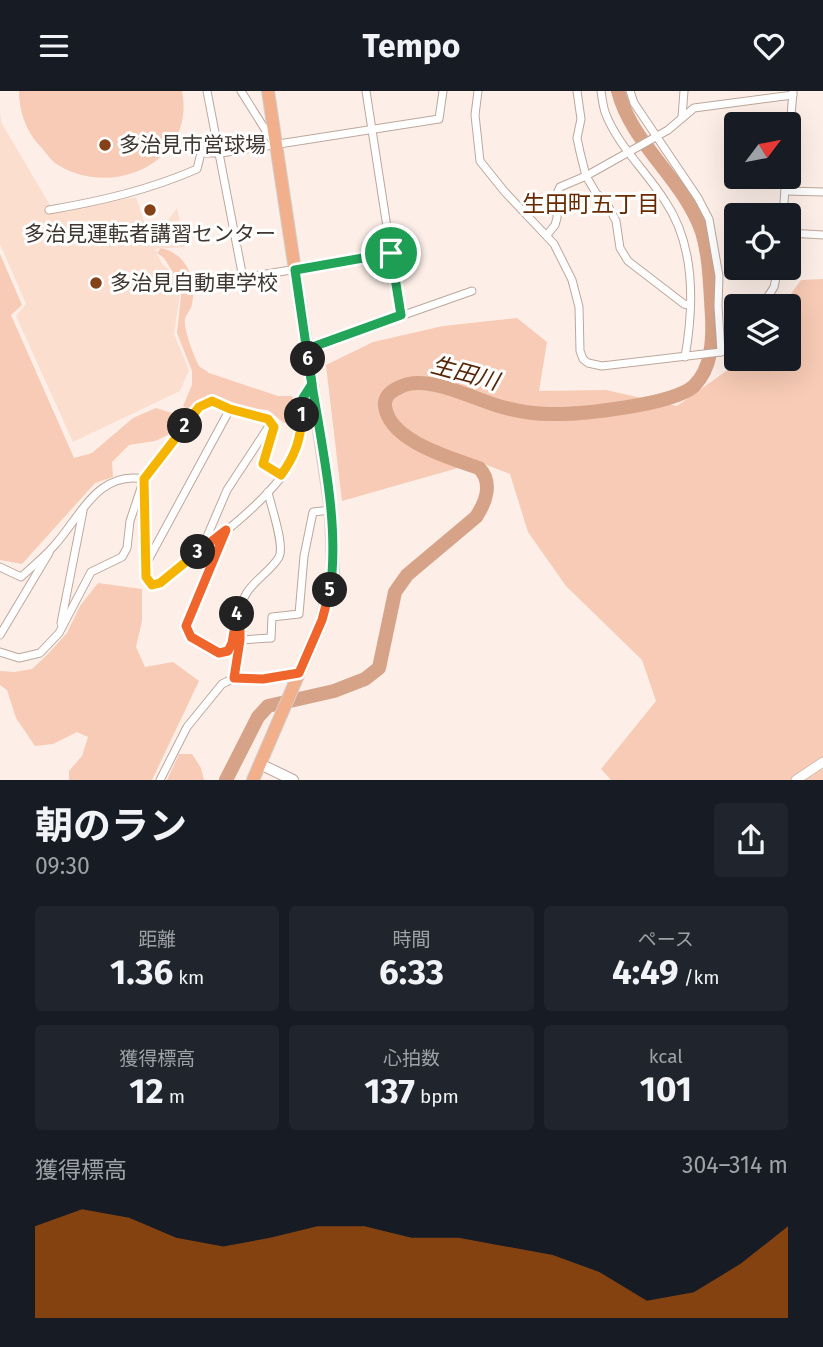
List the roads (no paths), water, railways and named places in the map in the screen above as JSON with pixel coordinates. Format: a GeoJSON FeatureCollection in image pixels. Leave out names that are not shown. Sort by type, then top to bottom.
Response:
{"type":"FeatureCollection","features":[{"type":"Feature","properties":{"kind":"main road"},"geometry":{"type":"LineString","coordinates":[[253,780],[322,620],[333,571],[331,510],[268,91]]}},
{"type":"Feature","properties":{"kind":"main road"},"geometry":{"type":"LineString","coordinates":[[260,764],[293,780]]}},
{"type":"Feature","properties":{"kind":"street"},"geometry":{"type":"LineString","coordinates":[[207,91],[243,278],[391,253]]}},
{"type":"Feature","properties":{"kind":"street"},"geometry":{"type":"LineString","coordinates":[[241,91],[276,145]]}},
{"type":"Feature","properties":{"kind":"street"},"geometry":{"type":"LineString","coordinates":[[366,91],[401,315]]}},
{"type":"Feature","properties":{"kind":"street"},"geometry":{"type":"LineString","coordinates":[[49,210],[141,191],[198,169],[201,153],[220,153],[439,119],[443,91]]}},
{"type":"Feature","properties":{"kind":"street"},"geometry":{"type":"LineString","coordinates":[[478,91],[475,115],[480,161],[504,191],[547,235],[572,280],[579,307],[580,351],[583,359],[602,366],[685,357],[724,350]]}},
{"type":"Feature","properties":{"kind":"street"},"geometry":{"type":"LineString","coordinates":[[577,91],[581,119],[577,138],[586,176],[596,193],[607,204],[616,222],[620,248],[628,261],[690,305]]}},
{"type":"Feature","properties":{"kind":"street"},"geometry":{"type":"LineString","coordinates":[[601,91],[605,112],[628,152],[665,201],[681,232],[688,260],[690,305],[685,357]]}},
{"type":"Feature","properties":{"kind":"street"},"geometry":{"type":"LineString","coordinates":[[630,91],[634,103],[698,198],[709,219],[719,276],[721,352]]}},
{"type":"Feature","properties":{"kind":"street"},"geometry":{"type":"LineString","coordinates":[[682,117],[684,91]]}},
{"type":"Feature","properties":{"kind":"street"},"geometry":{"type":"LineString","coordinates":[[547,235],[557,218],[560,187],[586,176],[657,137],[694,108],[793,93],[791,112]]}},
{"type":"Feature","properties":{"kind":"street"},"geometry":{"type":"LineString","coordinates":[[784,203],[785,191],[823,192]]}},
{"type":"Feature","properties":{"kind":"street"},"geometry":{"type":"LineString","coordinates":[[801,234],[823,235]]}},
{"type":"Feature","properties":{"kind":"street"},"geometry":{"type":"LineString","coordinates":[[307,349],[472,291]]}},
{"type":"Feature","properties":{"kind":"street"},"geometry":{"type":"LineString","coordinates":[[144,479],[146,577],[152,585],[160,583],[268,492],[294,457],[302,432],[303,398],[312,384]]}},
{"type":"Feature","properties":{"kind":"street"},"geometry":{"type":"LineString","coordinates":[[0,652],[19,658],[40,653],[59,633],[90,572],[122,557],[127,548],[130,521],[144,479],[199,407],[212,401],[230,409],[268,419],[274,427],[263,464],[281,475]]}},
{"type":"Feature","properties":{"kind":"street"},"geometry":{"type":"LineString","coordinates":[[146,564],[230,409]]}},
{"type":"Feature","properties":{"kind":"street"},"geometry":{"type":"LineString","coordinates":[[201,550],[227,490],[271,423]]}},
{"type":"Feature","properties":{"kind":"street"},"geometry":{"type":"LineString","coordinates":[[0,635],[53,547],[99,489],[131,476],[144,479]]}},
{"type":"Feature","properties":{"kind":"street"},"geometry":{"type":"LineString","coordinates":[[226,530],[186,626],[191,637],[219,653],[228,651],[232,643],[236,615],[246,593],[279,556],[281,546],[268,492]]}},
{"type":"Feature","properties":{"kind":"street"},"geometry":{"type":"LineString","coordinates":[[59,633],[84,507]]}},
{"type":"Feature","properties":{"kind":"street"},"geometry":{"type":"LineString","coordinates":[[240,640],[271,638],[272,617],[299,614],[303,556],[313,512],[331,510]]}},
{"type":"Feature","properties":{"kind":"street"},"geometry":{"type":"LineString","coordinates":[[0,567],[21,577],[53,547]]}},
{"type":"Feature","properties":{"kind":"street"},"geometry":{"type":"LineString","coordinates":[[234,678],[240,640],[240,609]]}},
{"type":"Feature","properties":{"kind":"street"},"geometry":{"type":"LineString","coordinates":[[160,780],[187,727],[222,684],[234,678],[263,679],[299,673]]}},
{"type":"Feature","properties":{"kind":"street"},"geometry":{"type":"LineString","coordinates":[[796,780],[823,762]]}},
{"type":"Feature","properties":{"kind":"waterway","name":"生田川"},"geometry":{"type":"LineString","coordinates":[[226,780],[258,717],[268,706],[334,691],[365,679],[379,668],[395,592],[407,575],[476,517],[483,505],[487,486],[479,468],[423,446],[397,429],[385,406],[391,392],[400,387],[424,383],[520,411],[543,414],[581,413],[667,399],[694,386],[705,371],[710,353],[712,325],[708,263],[702,232],[683,195],[634,128],[618,91]]}},
{"type":"Feature","properties":{"kind":"place","name":"多治見市営球場"},"geometry":{"type":"Point","coordinates":[105,145]}},
{"type":"Feature","properties":{"kind":"place","name":"多治見運転者講習センター"},"geometry":{"type":"Point","coordinates":[150,210]}},
{"type":"Feature","properties":{"kind":"place","name":"多治見自動車学校"},"geometry":{"type":"Point","coordinates":[96,283]}},
{"type":"Feature","properties":{"kind":"district","name":"生田町五丁目"},"geometry":{"type":"Point","coordinates":[591,204]}}]}
